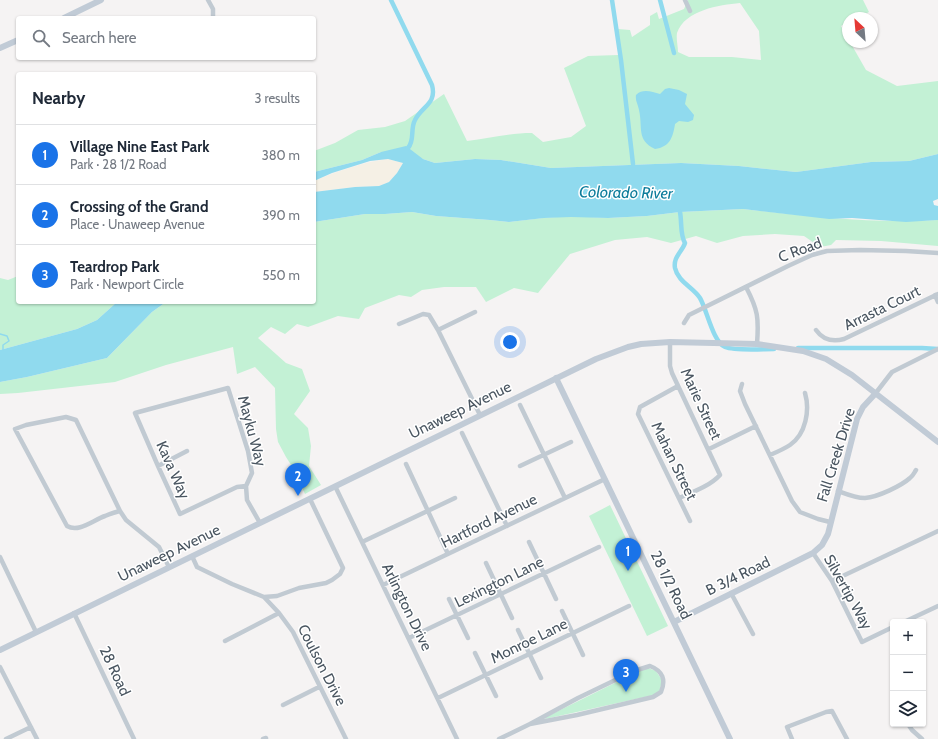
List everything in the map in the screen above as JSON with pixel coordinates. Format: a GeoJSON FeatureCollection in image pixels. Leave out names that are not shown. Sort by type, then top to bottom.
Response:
{"type":"FeatureCollection","features":[{"type":"Feature","properties":{"kind":"main road"},"geometry":{"type":"LineString","coordinates":[[68,16],[101,0]]}},
{"type":"Feature","properties":{"kind":"main road"},"geometry":{"type":"LineString","coordinates":[[0,48],[16,41]]}},
{"type":"Feature","properties":{"kind":"main road","name":"Unaweep Avenue"},"geometry":{"type":"LineString","coordinates":[[0,650],[556,378],[612,352],[641,344],[670,342],[757,344],[803,351],[826,359],[852,375],[938,442]]}},
{"type":"Feature","properties":{"kind":"main road","name":"28 1/2 Road"},"geometry":{"type":"LineString","coordinates":[[556,378],[674,622],[728,739]]}},
{"type":"Feature","properties":{"kind":"main road","name":"Fall Creek Drive"},"geometry":{"type":"LineString","coordinates":[[813,553],[822,545],[828,534],[857,418],[863,407],[875,394]]}},
{"type":"Feature","properties":{"kind":"main road","name":"B 3/4 Road"},"geometry":{"type":"LineString","coordinates":[[674,622],[813,553]]}},
{"type":"Feature","properties":{"kind":"street"},"geometry":{"type":"LineString","coordinates":[[208,0],[213,9],[213,16]]}},
{"type":"Feature","properties":{"kind":"street"},"geometry":{"type":"LineString","coordinates":[[685,0],[690,11]]}},
{"type":"Feature","properties":{"kind":"street","name":"C Road"},"geometry":{"type":"LineString","coordinates":[[684,323],[689,315],[812,255],[827,251],[906,251],[938,253]]}},
{"type":"Feature","properties":{"kind":"street"},"geometry":{"type":"LineString","coordinates":[[746,287],[758,313],[757,344]]}},
{"type":"Feature","properties":{"kind":"street"},"geometry":{"type":"LineString","coordinates":[[936,295],[938,302]]}},
{"type":"Feature","properties":{"kind":"street","name":"Arrasta Court"},"geometry":{"type":"LineString","coordinates":[[816,330],[824,338],[832,341],[844,339],[936,295]]}},
{"type":"Feature","properties":{"kind":"street"},"geometry":{"type":"LineString","coordinates":[[438,330],[475,312]]}},
{"type":"Feature","properties":{"kind":"street"},"geometry":{"type":"LineString","coordinates":[[399,324],[426,313],[431,317],[480,415]]}},
{"type":"Feature","properties":{"kind":"street","name":"Marie Street"},"geometry":{"type":"LineString","coordinates":[[670,342],[670,366],[720,475],[712,481],[679,498]]}},
{"type":"Feature","properties":{"kind":"street","name":"Fall Creek Drive"},"geometry":{"type":"LineString","coordinates":[[875,394],[892,372],[938,349]]}},
{"type":"Feature","properties":{"kind":"street"},"geometry":{"type":"LineString","coordinates":[[742,384],[741,393],[792,501],[800,512],[818,520],[830,522]]}},
{"type":"Feature","properties":{"kind":"street","name":"Mahan Street"},"geometry":{"type":"LineString","coordinates":[[678,386],[640,407],[638,414],[690,521]]}},
{"type":"Feature","properties":{"kind":"street","name":"Mayku Way"},"geometry":{"type":"LineString","coordinates":[[135,413],[228,388],[248,451],[252,473],[246,486],[247,500],[260,523]]}},
{"type":"Feature","properties":{"kind":"street"},"geometry":{"type":"LineString","coordinates":[[770,455],[790,445],[800,434],[804,424],[808,404],[805,393]]}},
{"type":"Feature","properties":{"kind":"street"},"geometry":{"type":"LineString","coordinates":[[520,405],[565,498]]}},
{"type":"Feature","properties":{"kind":"street","name":"Kava Way"},"geometry":{"type":"LineString","coordinates":[[135,413],[180,514],[237,487],[246,486]]}},
{"type":"Feature","properties":{"kind":"street"},"geometry":{"type":"LineString","coordinates":[[120,511],[105,515],[75,529],[67,526],[15,429],[26,425],[66,417],[76,420],[120,511],[126,520],[158,547],[169,567]]}},
{"type":"Feature","properties":{"kind":"street"},"geometry":{"type":"LineString","coordinates":[[709,449],[756,426]]}},
{"type":"Feature","properties":{"kind":"street"},"geometry":{"type":"LineString","coordinates":[[462,433],[507,526]]}},
{"type":"Feature","properties":{"kind":"street"},"geometry":{"type":"LineString","coordinates":[[520,466],[571,442]]}},
{"type":"Feature","properties":{"kind":"street"},"geometry":{"type":"LineString","coordinates":[[158,466],[187,451]]}},
{"type":"Feature","properties":{"kind":"street"},"geometry":{"type":"LineString","coordinates":[[406,464],[448,554]]}},
{"type":"Feature","properties":{"kind":"street"},"geometry":{"type":"LineString","coordinates":[[838,491],[860,497],[871,497],[884,493],[903,483],[911,477],[916,470]]}},
{"type":"Feature","properties":{"kind":"street","name":"Hartford Avenue"},"geometry":{"type":"LineString","coordinates":[[383,585],[604,479]]}},
{"type":"Feature","properties":{"kind":"street","name":"Arlington Drive"},"geometry":{"type":"LineString","coordinates":[[335,486],[457,739]]}},
{"type":"Feature","properties":{"kind":"street"},"geometry":{"type":"LineString","coordinates":[[264,597],[277,596],[299,588],[326,583],[340,574],[343,568],[310,498]]}},
{"type":"Feature","properties":{"kind":"street"},"geometry":{"type":"LineString","coordinates":[[362,542],[455,498]]}},
{"type":"Feature","properties":{"kind":"street"},"geometry":{"type":"LineString","coordinates":[[832,582],[938,531]]}},
{"type":"Feature","properties":{"kind":"street"},"geometry":{"type":"LineString","coordinates":[[529,542],[556,599]]}},
{"type":"Feature","properties":{"kind":"street","name":"Lexington Lane"},"geometry":{"type":"LineString","coordinates":[[409,638],[599,547]]}},
{"type":"Feature","properties":{"kind":"street","name":"Silvertip Way"},"geometry":{"type":"LineString","coordinates":[[813,553],[832,582],[862,642],[890,628]]}},
{"type":"Feature","properties":{"kind":"street","name":"Coulson Drive"},"geometry":{"type":"LineString","coordinates":[[192,556],[197,567],[232,584],[264,597],[279,613],[293,632],[346,739]]}},
{"type":"Feature","properties":{"kind":"street"},"geometry":{"type":"LineString","coordinates":[[0,557],[36,632]]}},
{"type":"Feature","properties":{"kind":"street"},"geometry":{"type":"LineString","coordinates":[[486,564],[512,618]]}},
{"type":"Feature","properties":{"kind":"street"},"geometry":{"type":"LineString","coordinates":[[731,593],[753,634]]}},
{"type":"Feature","properties":{"kind":"street"},"geometry":{"type":"LineString","coordinates":[[449,599],[468,638]]}},
{"type":"Feature","properties":{"kind":"street","name":"Monroe Lane"},"geometry":{"type":"LineString","coordinates":[[438,698],[629,606]]}},
{"type":"Feature","properties":{"kind":"street"},"geometry":{"type":"LineString","coordinates":[[910,619],[938,606]]}},
{"type":"Feature","properties":{"kind":"street"},"geometry":{"type":"LineString","coordinates":[[562,611],[583,655]]}},
{"type":"Feature","properties":{"kind":"street","name":"28 Road"},"geometry":{"type":"LineString","coordinates":[[74,613],[134,739]]}},
{"type":"Feature","properties":{"kind":"street"},"geometry":{"type":"LineString","coordinates":[[225,641],[279,613]]}},
{"type":"Feature","properties":{"kind":"street"},"geometry":{"type":"LineString","coordinates":[[518,630],[541,678]]}},
{"type":"Feature","properties":{"kind":"street"},"geometry":{"type":"LineString","coordinates":[[476,653],[496,696]]}},
{"type":"Feature","properties":{"kind":"street"},"geometry":{"type":"LineString","coordinates":[[0,667],[37,739]]}},
{"type":"Feature","properties":{"kind":"street"},"geometry":{"type":"LineString","coordinates":[[499,739],[578,698],[643,667],[653,667],[663,678],[664,682],[661,692],[653,697],[577,715],[530,724]]}},
{"type":"Feature","properties":{"kind":"street"},"geometry":{"type":"LineString","coordinates":[[283,705],[319,687]]}},
{"type":"Feature","properties":{"kind":"street"},"geometry":{"type":"LineString","coordinates":[[792,739],[787,727],[832,711],[847,739]]}},
{"type":"Feature","properties":{"kind":"street"},"geometry":{"type":"LineString","coordinates":[[6,739],[31,727]]}},
{"type":"Feature","properties":{"kind":"street"},"geometry":{"type":"LineString","coordinates":[[910,727],[922,739]]}},
{"type":"Feature","properties":{"kind":"green space"},"geometry":{"type":"Polygon","coordinates":[[[688,0],[863,0],[869,12],[842,12],[842,48],[853,48],[866,70],[897,86],[938,81],[938,154],[909,161],[871,162],[796,172],[739,166],[681,163],[551,168],[501,160],[475,159],[435,163],[423,159],[381,152],[362,160],[316,172],[316,150],[335,143],[358,130],[385,127],[405,121],[444,94],[467,141],[524,133],[532,133],[543,142],[571,137],[586,126],[564,68],[588,56],[618,55],[618,29],[630,30],[632,37],[650,25],[650,16],[657,12],[659,19],[684,9],[688,0]],[[740,3],[722,5],[704,10],[687,19],[681,25],[677,33],[678,52],[689,57],[732,57],[761,60],[759,31],[740,3]]]}},
{"type":"Feature","properties":{"kind":"green space"},"geometry":{"type":"Polygon","coordinates":[[[743,209],[816,217],[865,220],[938,220],[938,246],[881,241],[836,240],[831,245],[820,247],[804,236],[775,234],[743,236],[717,243],[696,236],[671,243],[647,237],[615,240],[570,254],[538,293],[514,288],[486,302],[476,287],[444,287],[422,290],[411,297],[399,295],[365,308],[359,319],[338,316],[308,327],[297,324],[285,334],[271,327],[258,338],[286,363],[302,369],[310,391],[294,414],[308,428],[311,446],[309,466],[321,485],[305,494],[293,468],[278,442],[276,429],[275,388],[255,367],[237,374],[233,347],[166,365],[115,382],[0,394],[0,382],[107,358],[152,312],[163,304],[316,304],[316,222],[365,214],[412,212],[436,216],[509,222],[571,216],[608,218],[647,216],[680,212],[743,209]]]}},
{"type":"Feature","properties":{"kind":"green space"},"geometry":{"type":"Polygon","coordinates":[[[16,277],[16,304],[115,304],[97,320],[77,329],[0,350],[0,278],[8,280],[16,277]]]}},
{"type":"Feature","properties":{"kind":"green space"},"geometry":{"type":"Polygon","coordinates":[[[610,505],[668,626],[647,636],[589,516],[610,505]]]}},
{"type":"Feature","properties":{"kind":"green space"},"geometry":{"type":"Polygon","coordinates":[[[648,668],[656,671],[662,680],[660,690],[654,695],[545,719],[546,717],[648,668]]]}},
{"type":"Feature","properties":{"kind":"sand"},"geometry":{"type":"Polygon","coordinates":[[[388,159],[403,163],[389,182],[379,186],[316,192],[316,180],[369,162],[388,159]]]}},
{"type":"Feature","properties":{"kind":"water"},"geometry":{"type":"Polygon","coordinates":[[[669,88],[679,90],[687,94],[685,104],[694,115],[693,120],[688,122],[679,121],[675,124],[670,141],[664,146],[655,149],[645,142],[641,132],[636,95],[645,91],[660,94],[665,89],[669,88]]]}},
{"type":"Feature","properties":{"kind":"water","name":"Colorado River"},"geometry":{"type":"Polygon","coordinates":[[[406,146],[423,159],[435,163],[475,159],[501,160],[551,168],[681,163],[739,166],[796,172],[871,162],[909,161],[938,154],[938,199],[933,201],[934,205],[938,206],[938,220],[906,222],[852,218],[829,219],[743,209],[608,218],[544,218],[509,222],[436,216],[412,212],[365,214],[316,222],[316,192],[379,186],[389,182],[403,163],[388,159],[370,161],[332,173],[316,180],[316,172],[362,160],[381,152],[406,146]]]}},
{"type":"Feature","properties":{"kind":"water"},"geometry":{"type":"Polygon","coordinates":[[[115,304],[163,304],[152,312],[107,358],[0,382],[0,350],[77,329],[97,320],[115,304]]]}},
{"type":"Feature","properties":{"kind":"waterway"},"geometry":{"type":"LineString","coordinates":[[391,0],[432,85],[433,91],[431,101],[415,120],[411,142],[408,148]]}},
{"type":"Feature","properties":{"kind":"waterway"},"geometry":{"type":"LineString","coordinates":[[612,0],[621,60],[633,164]]}},
{"type":"Feature","properties":{"kind":"waterway"},"geometry":{"type":"LineString","coordinates":[[660,0],[674,53]]}},
{"type":"Feature","properties":{"kind":"waterway"},"geometry":{"type":"LineString","coordinates":[[680,212],[683,240],[685,243],[676,258],[675,268],[682,281],[697,294],[703,303],[717,339],[725,347],[730,348],[774,349]]}},
{"type":"Feature","properties":{"kind":"waterway"},"geometry":{"type":"LineString","coordinates":[[0,334],[7,336],[9,341],[3,345],[3,350]]}},
{"type":"Feature","properties":{"kind":"waterway"},"geometry":{"type":"LineString","coordinates":[[798,348],[938,349]]}},
{"type":"Feature","properties":{"kind":"place","name":"Crossing of the Grand"},"geometry":{"type":"Point","coordinates":[298,496]}},
{"type":"Feature","properties":{"kind":"place","name":"Village Nine East Park"},"geometry":{"type":"Point","coordinates":[628,571]}},
{"type":"Feature","properties":{"kind":"place","name":"Teardrop Park"},"geometry":{"type":"Point","coordinates":[626,692]}}]}
